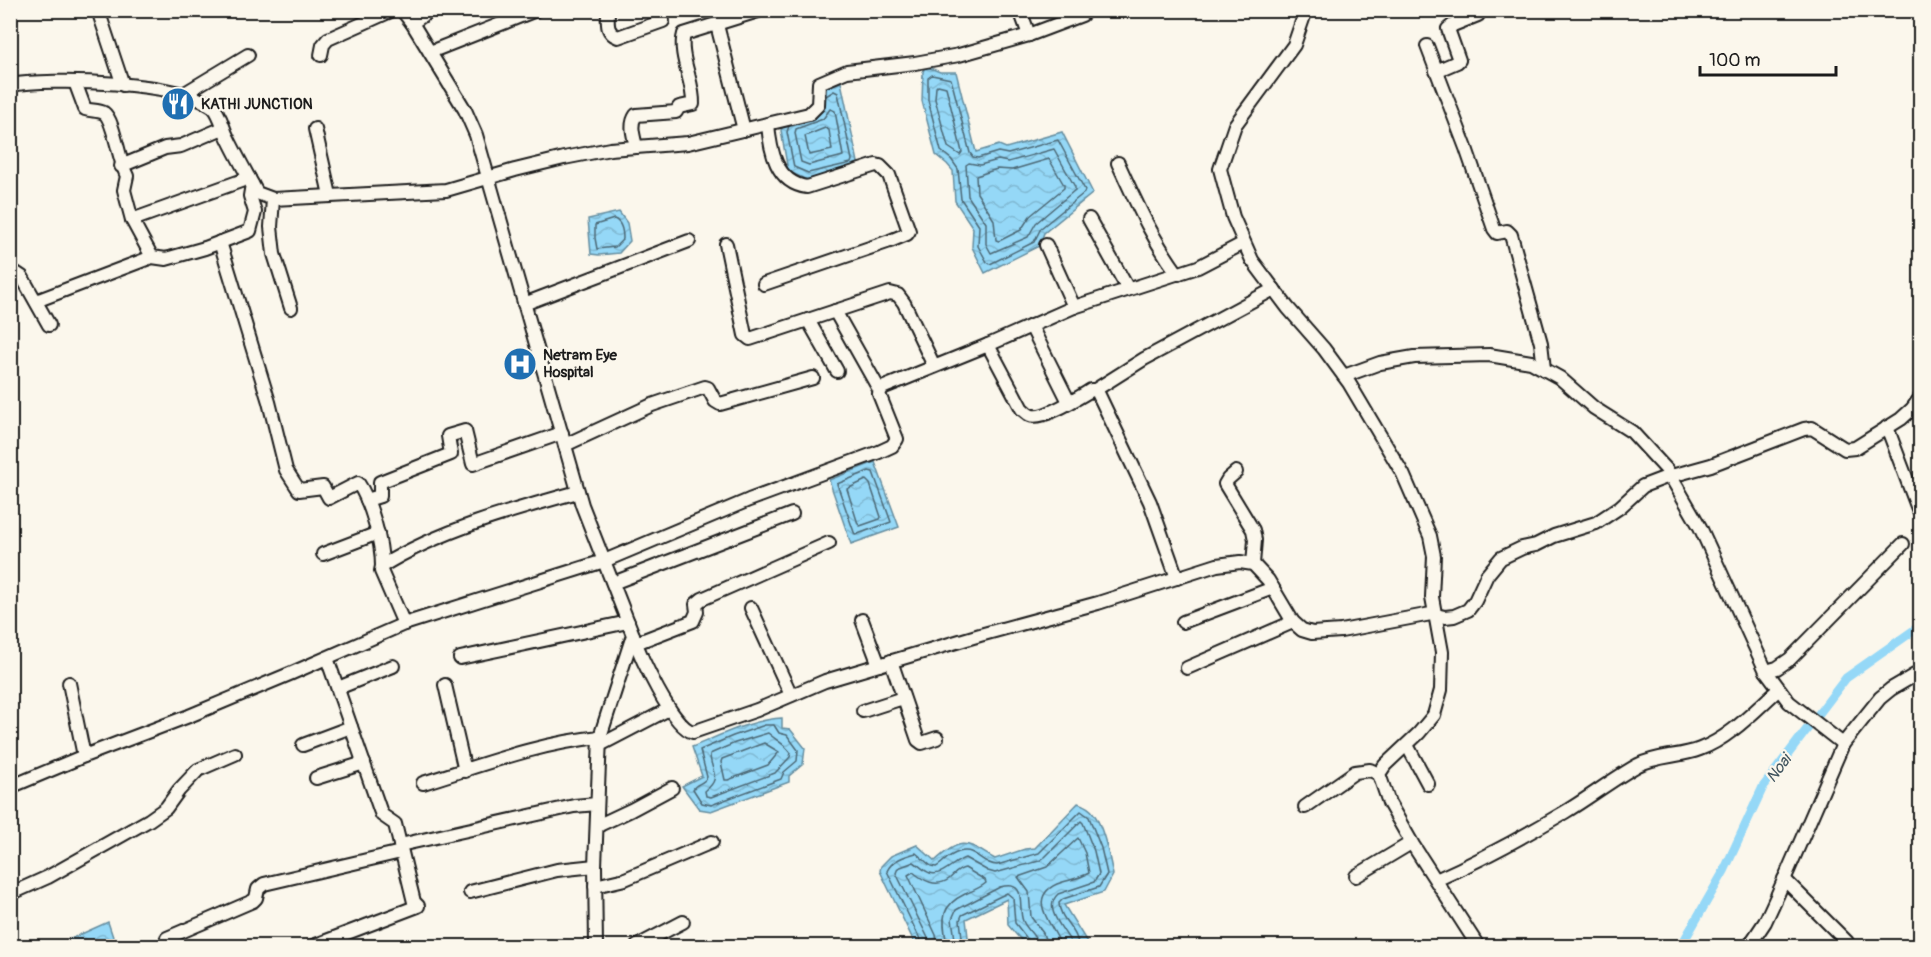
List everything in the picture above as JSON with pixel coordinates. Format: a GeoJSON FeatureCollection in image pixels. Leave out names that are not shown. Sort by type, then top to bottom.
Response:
{"type":"FeatureCollection","features":[{"type":"Feature","properties":{"kind":"street"},"geometry":{"type":"LineString","coordinates":[[98,10],[123,85]]}},
{"type":"Feature","properties":{"kind":"street"},"geometry":{"type":"LineString","coordinates":[[321,55],[323,45],[328,39],[393,10]]}},
{"type":"Feature","properties":{"kind":"street"},"geometry":{"type":"LineString","coordinates":[[402,10],[465,110],[476,135],[591,531],[614,583],[634,639],[669,709],[687,731],[693,732],[757,710],[825,681],[980,634],[1098,603],[1217,565],[1240,562],[1253,564],[1268,580],[1293,622],[1302,630],[1312,633],[1341,631],[1431,614],[1454,616],[1468,610],[1475,601],[1487,575],[1501,558],[1554,536],[1596,523],[1620,507],[1643,486],[1711,465],[1803,429],[1812,428],[1845,449],[1855,448],[1912,409],[1920,398]]}},
{"type":"Feature","properties":{"kind":"street"},"geometry":{"type":"LineString","coordinates":[[412,23],[431,10]]}},
{"type":"Feature","properties":{"kind":"street"},"geometry":{"type":"LineString","coordinates":[[430,52],[536,10]]}},
{"type":"Feature","properties":{"kind":"street"},"geometry":{"type":"LineString","coordinates":[[608,10],[608,29],[618,37],[663,21]]}},
{"type":"Feature","properties":{"kind":"street"},"geometry":{"type":"LineString","coordinates":[[1020,10],[1029,35]]}},
{"type":"Feature","properties":{"kind":"street"},"geometry":{"type":"LineString","coordinates":[[10,86],[75,82],[155,88],[186,93],[214,108],[257,193],[273,199],[446,190],[564,158],[610,149],[688,143],[809,114],[818,105],[819,83],[847,71],[959,55],[1029,35],[1071,14],[1082,15],[1086,10]]}},
{"type":"Feature","properties":{"kind":"street"},"geometry":{"type":"LineString","coordinates":[[1306,10],[1294,45],[1235,125],[1220,168],[1233,216],[1252,260],[1344,376],[1403,474],[1430,537],[1434,556],[1432,597],[1442,652],[1442,690],[1434,716],[1385,765],[1379,774]]}},
{"type":"Feature","properties":{"kind":"street"},"geometry":{"type":"LineString","coordinates":[[636,147],[632,128],[636,115],[676,112],[678,106],[693,104],[683,47],[684,34],[758,11]]}},
{"type":"Feature","properties":{"kind":"street"},"geometry":{"type":"LineString","coordinates":[[1436,71],[1459,60],[1448,29],[1478,15]]}},
{"type":"Feature","properties":{"kind":"street"},"geometry":{"type":"LineString","coordinates":[[717,25],[744,130]]}},
{"type":"Feature","properties":{"kind":"street"},"geometry":{"type":"LineString","coordinates":[[1427,46],[1494,229],[1497,233],[1507,231],[1511,235],[1536,322],[1544,369]]}},
{"type":"Feature","properties":{"kind":"street"},"geometry":{"type":"LineString","coordinates":[[186,93],[248,55]]}},
{"type":"Feature","properties":{"kind":"street"},"geometry":{"type":"LineString","coordinates":[[75,82],[85,109],[106,115],[113,128],[121,166],[127,176],[124,190],[132,220],[152,258]]}},
{"type":"Feature","properties":{"kind":"street"},"geometry":{"type":"LineString","coordinates":[[764,284],[890,241],[909,231],[889,175],[880,166],[876,165],[807,187],[798,186],[788,180],[779,168],[772,153],[768,124]]}},
{"type":"Feature","properties":{"kind":"street"},"geometry":{"type":"LineString","coordinates":[[121,166],[165,148],[181,146],[224,128]]}},
{"type":"Feature","properties":{"kind":"street"},"geometry":{"type":"LineString","coordinates":[[315,129],[330,195]]}},
{"type":"Feature","properties":{"kind":"street"},"geometry":{"type":"LineString","coordinates":[[1118,163],[1149,229],[1178,274]]}},
{"type":"Feature","properties":{"kind":"street"},"geometry":{"type":"LineString","coordinates":[[132,220],[251,181]]}},
{"type":"Feature","properties":{"kind":"street"},"geometry":{"type":"LineString","coordinates":[[36,301],[152,258],[166,259],[205,248],[250,231],[255,212],[250,196],[251,181]]}},
{"type":"Feature","properties":{"kind":"street"},"geometry":{"type":"LineString","coordinates":[[273,199],[271,227],[274,254],[291,308]]}},
{"type":"Feature","properties":{"kind":"street"},"geometry":{"type":"LineString","coordinates":[[1089,219],[1128,290]]}},
{"type":"Feature","properties":{"kind":"street"},"geometry":{"type":"LineString","coordinates":[[524,304],[689,241]]}},
{"type":"Feature","properties":{"kind":"street"},"geometry":{"type":"LineString","coordinates":[[220,242],[269,402],[286,470],[299,490],[323,487],[329,498],[358,483],[367,500],[378,533],[381,571],[404,624]]}},
{"type":"Feature","properties":{"kind":"street"},"geometry":{"type":"LineString","coordinates":[[879,391],[1074,307],[1198,267],[1244,243]]}},
{"type":"Feature","properties":{"kind":"street"},"geometry":{"type":"LineString","coordinates":[[726,244],[745,335],[750,339],[890,293],[898,295],[904,303],[934,366]]}},
{"type":"Feature","properties":{"kind":"street"},"geometry":{"type":"LineString","coordinates":[[1046,244],[1074,307]]}},
{"type":"Feature","properties":{"kind":"street"},"geometry":{"type":"LineString","coordinates":[[10,273],[16,273],[22,277],[49,325]]}},
{"type":"Feature","properties":{"kind":"street"},"geometry":{"type":"LineString","coordinates":[[988,345],[1022,409],[1030,416],[1039,416],[1095,390],[1144,359],[1274,289]]}},
{"type":"Feature","properties":{"kind":"street"},"geometry":{"type":"LineString","coordinates":[[10,787],[189,716],[404,624],[604,561],[749,500],[892,446],[896,442],[896,437],[879,391],[835,311]]}},
{"type":"Feature","properties":{"kind":"street"},"geometry":{"type":"LineString","coordinates":[[808,320],[837,371]]}},
{"type":"Feature","properties":{"kind":"street"},"geometry":{"type":"LineString","coordinates":[[1031,326],[1069,402]]}},
{"type":"Feature","properties":{"kind":"street"},"geometry":{"type":"LineString","coordinates":[[1344,376],[1380,363],[1414,357],[1489,355],[1531,362],[1560,378],[1594,408],[1632,432],[1670,476],[1700,527],[1766,671],[1789,702],[1843,744]]}},
{"type":"Feature","properties":{"kind":"street"},"geometry":{"type":"LineString","coordinates":[[367,500],[380,496],[380,482],[451,454],[448,436],[465,431],[473,464],[563,439],[705,387],[708,388],[715,402],[720,404],[813,378]]}},
{"type":"Feature","properties":{"kind":"street"},"geometry":{"type":"LineString","coordinates":[[1095,390],[1112,420],[1150,502],[1177,578]]}},
{"type":"Feature","properties":{"kind":"street"},"geometry":{"type":"LineString","coordinates":[[1887,427],[1918,509]]}},
{"type":"Feature","properties":{"kind":"street"},"geometry":{"type":"LineString","coordinates":[[1236,472],[1225,484],[1253,530],[1255,540],[1253,564]]}},
{"type":"Feature","properties":{"kind":"street"},"geometry":{"type":"LineString","coordinates":[[381,566],[489,518],[578,492]]}},
{"type":"Feature","properties":{"kind":"street"},"geometry":{"type":"LineString","coordinates":[[614,583],[792,514]]}},
{"type":"Feature","properties":{"kind":"street"},"geometry":{"type":"LineString","coordinates":[[323,554],[378,533]]}},
{"type":"Feature","properties":{"kind":"street"},"geometry":{"type":"LineString","coordinates":[[634,639],[693,621],[697,612],[696,604],[702,599],[829,543]]}},
{"type":"Feature","properties":{"kind":"street"},"geometry":{"type":"LineString","coordinates":[[1766,671],[1777,669],[1790,660],[1903,544]]}},
{"type":"Feature","properties":{"kind":"street"},"geometry":{"type":"LineString","coordinates":[[1183,621],[1273,588]]}},
{"type":"Feature","properties":{"kind":"street"},"geometry":{"type":"LineString","coordinates":[[751,608],[791,695]]}},
{"type":"Feature","properties":{"kind":"street"},"geometry":{"type":"LineString","coordinates":[[862,620],[903,698],[918,740],[922,743],[937,738]]}},
{"type":"Feature","properties":{"kind":"street"},"geometry":{"type":"LineString","coordinates":[[460,658],[628,622]]}},
{"type":"Feature","properties":{"kind":"street"},"geometry":{"type":"LineString","coordinates":[[1187,668],[1293,622]]}},
{"type":"Feature","properties":{"kind":"street"},"geometry":{"type":"LineString","coordinates":[[596,946],[595,866],[600,741],[634,639]]}},
{"type":"Feature","properties":{"kind":"street"},"geometry":{"type":"LineString","coordinates":[[313,946],[418,906],[414,902],[395,824],[382,815],[327,658]]}},
{"type":"Feature","properties":{"kind":"street"},"geometry":{"type":"LineString","coordinates":[[338,688],[393,666]]}},
{"type":"Feature","properties":{"kind":"street"},"geometry":{"type":"LineString","coordinates":[[1749,946],[1765,922],[1843,744],[1880,699],[1891,689],[1920,672]]}},
{"type":"Feature","properties":{"kind":"street"},"geometry":{"type":"LineString","coordinates":[[69,683],[84,756]]}},
{"type":"Feature","properties":{"kind":"street"},"geometry":{"type":"LineString","coordinates":[[445,685],[465,771]]}},
{"type":"Feature","properties":{"kind":"street"},"geometry":{"type":"LineString","coordinates":[[1436,880],[1514,841],[1637,766],[1713,743],[1732,730],[1779,689]]}},
{"type":"Feature","properties":{"kind":"street"},"geometry":{"type":"LineString","coordinates":[[863,711],[903,698]]}},
{"type":"Feature","properties":{"kind":"street"},"geometry":{"type":"LineString","coordinates":[[423,783],[493,760],[574,739],[600,741],[669,709]]}},
{"type":"Feature","properties":{"kind":"street"},"geometry":{"type":"LineString","coordinates":[[303,745],[351,727]]}},
{"type":"Feature","properties":{"kind":"street"},"geometry":{"type":"LineString","coordinates":[[1407,745],[1428,784]]}},
{"type":"Feature","properties":{"kind":"street"},"geometry":{"type":"LineString","coordinates":[[10,894],[48,877],[158,814],[166,808],[198,770],[235,754]]}},
{"type":"Feature","properties":{"kind":"street"},"geometry":{"type":"LineString","coordinates":[[316,778],[364,763]]}},
{"type":"Feature","properties":{"kind":"street"},"geometry":{"type":"LineString","coordinates":[[1305,807],[1355,772],[1370,770],[1379,774],[1389,803],[1411,843],[1478,946]]}},
{"type":"Feature","properties":{"kind":"street"},"geometry":{"type":"LineString","coordinates":[[597,826],[672,788]]}},
{"type":"Feature","properties":{"kind":"street"},"geometry":{"type":"LineString","coordinates":[[167,938],[253,901],[258,889],[264,884],[574,806],[597,804]]}},
{"type":"Feature","properties":{"kind":"street"},"geometry":{"type":"LineString","coordinates":[[595,886],[625,879],[712,842]]}},
{"type":"Feature","properties":{"kind":"street"},"geometry":{"type":"LineString","coordinates":[[1356,876],[1411,843]]}},
{"type":"Feature","properties":{"kind":"street"},"geometry":{"type":"LineString","coordinates":[[470,892],[557,870],[595,866]]}},
{"type":"Feature","properties":{"kind":"street"},"geometry":{"type":"LineString","coordinates":[[1784,879],[1847,942]]}},
{"type":"Feature","properties":{"kind":"street"},"geometry":{"type":"LineString","coordinates":[[637,946],[683,922]]}},
{"type":"Feature","properties":{"kind":"water"},"geometry":{"type":"Polygon","coordinates":[[[925,66],[940,72],[956,72],[976,152],[999,145],[1006,148],[1062,132],[1093,193],[1044,233],[1039,246],[985,273],[972,247],[973,228],[955,201],[953,171],[936,155],[922,101],[925,66]]]}},
{"type":"Feature","properties":{"kind":"water"},"geometry":{"type":"Polygon","coordinates":[[[841,82],[859,167],[807,180],[788,171],[781,130],[787,117],[816,107],[818,95],[827,87],[841,82]]]}},
{"type":"Feature","properties":{"kind":"water"},"geometry":{"type":"Polygon","coordinates":[[[619,212],[627,223],[630,241],[619,253],[591,254],[588,219],[619,212]]]}},
{"type":"Feature","properties":{"kind":"water"},"geometry":{"type":"Polygon","coordinates":[[[875,462],[899,527],[851,544],[829,480],[875,462]]]}},
{"type":"Feature","properties":{"kind":"water"},"geometry":{"type":"Polygon","coordinates":[[[782,718],[782,728],[790,729],[805,748],[803,764],[789,776],[789,782],[711,811],[699,809],[682,786],[702,776],[692,747],[747,725],[782,718]]]}},
{"type":"Feature","properties":{"kind":"water"},"geometry":{"type":"Polygon","coordinates":[[[1078,803],[1091,810],[1097,820],[1106,843],[1113,875],[1104,892],[1064,905],[1087,942],[1080,946],[1026,946],[1008,925],[1007,899],[966,919],[969,946],[915,946],[880,871],[881,866],[891,856],[917,845],[935,861],[952,847],[965,844],[995,859],[1035,848],[1078,803]]]}},
{"type":"Feature","properties":{"kind":"water"},"geometry":{"type":"Polygon","coordinates":[[[108,922],[116,946],[70,946],[68,940],[108,922]]]}},
{"type":"Feature","properties":{"kind":"waterway","name":"Noai"},"geometry":{"type":"LineString","coordinates":[[1681,946],[1724,871],[1763,787],[1846,678],[1920,626]]}},
{"type":"Feature","properties":{"kind":"place","name":"KATHI JUNCTION"},"geometry":{"type":"Point","coordinates":[178,104]}},
{"type":"Feature","properties":{"kind":"place","name":"Netram Eye Hospital"},"geometry":{"type":"Point","coordinates":[520,364]}}]}
